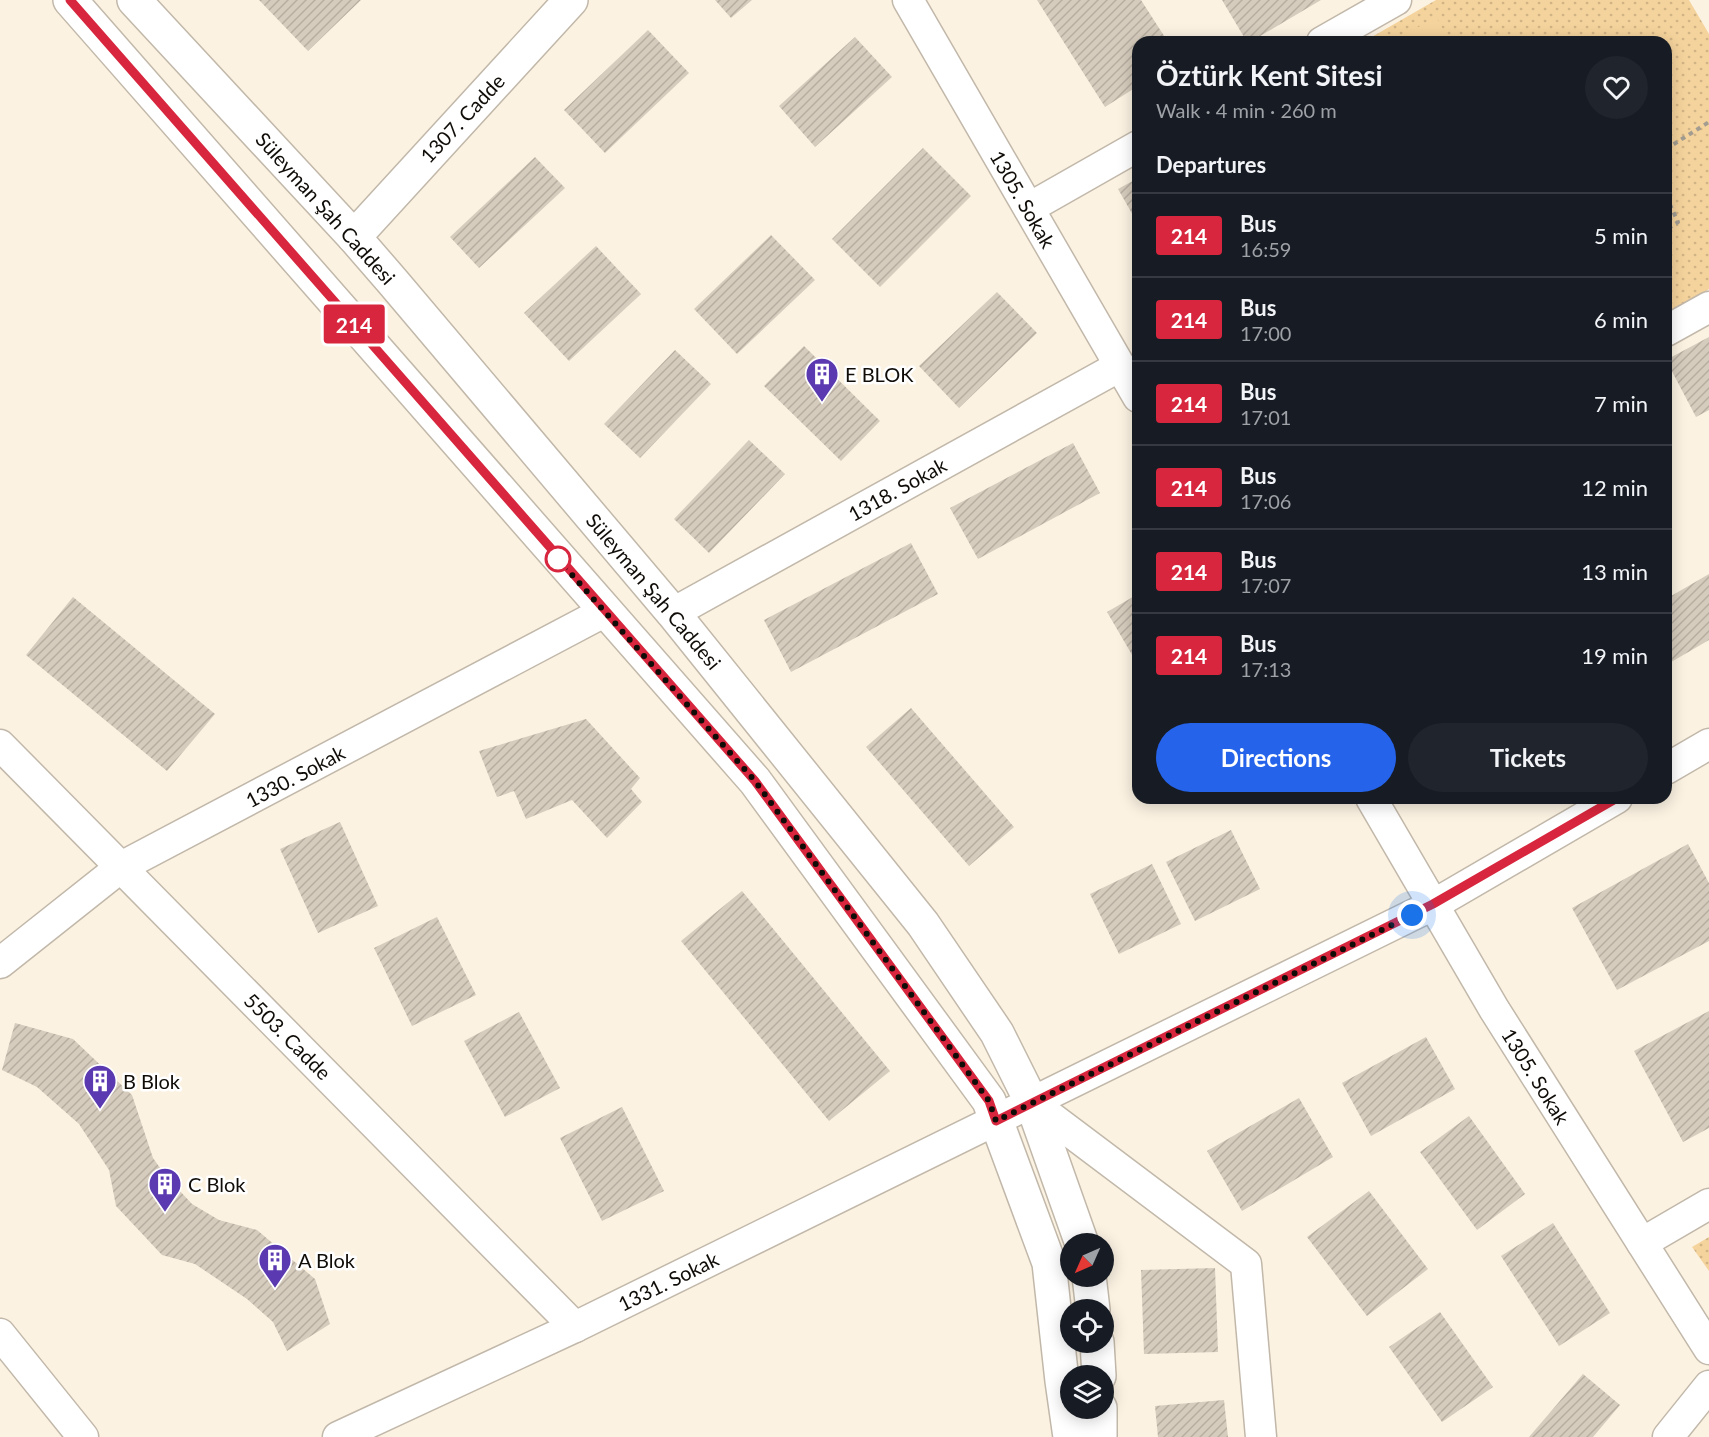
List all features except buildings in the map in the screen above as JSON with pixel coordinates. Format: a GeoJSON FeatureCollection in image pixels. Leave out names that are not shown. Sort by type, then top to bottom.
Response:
{"type":"FeatureCollection","features":[{"type":"Feature","properties":{"kind":"main road"},"geometry":{"type":"LineString","coordinates":[[70,0],[604,612],[755,781],[989,1101],[1049,1263],[1070,1437]]}},
{"type":"Feature","properties":{"kind":"main road","name":"Süleyman Şah Caddesi"},"geometry":{"type":"LineString","coordinates":[[134,0],[354,237],[673,613],[923,924],[997,1033],[1032,1103],[1078,1233]]}},
{"type":"Feature","properties":{"kind":"main road","name":"1307. Cadde"},"geometry":{"type":"LineString","coordinates":[[354,237],[571,0]]}},
{"type":"Feature","properties":{"kind":"main road"},"geometry":{"type":"LineString","coordinates":[[1100,1419],[1100,1437]]}},
{"type":"Feature","properties":{"kind":"street","name":"1305. Sokak"},"geometry":{"type":"LineString","coordinates":[[908,0],[1132,387]]}},
{"type":"Feature","properties":{"kind":"street"},"geometry":{"type":"LineString","coordinates":[[1333,36],[1396,0]]}},
{"type":"Feature","properties":{"kind":"street"},"geometry":{"type":"LineString","coordinates":[[1029,208],[1132,149]]}},
{"type":"Feature","properties":{"kind":"street"},"geometry":{"type":"LineString","coordinates":[[1672,328],[1709,307]]}},
{"type":"Feature","properties":{"kind":"street","name":"1318. Sokak"},"geometry":{"type":"LineString","coordinates":[[673,613],[1120,366]]}},
{"type":"Feature","properties":{"kind":"street","name":"1330. Sokak"},"geometry":{"type":"LineString","coordinates":[[0,963],[121,867],[604,612]]}},
{"type":"Feature","properties":{"kind":"street"},"geometry":{"type":"LineString","coordinates":[[1672,766],[1709,744]]}},
{"type":"Feature","properties":{"kind":"street","name":"5503. Cadde"},"geometry":{"type":"LineString","coordinates":[[0,745],[575,1327]]}},
{"type":"Feature","properties":{"kind":"street","name":"1305. Sokak"},"geometry":{"type":"LineString","coordinates":[[1375,804],[1494,1009],[1709,1349]]}},
{"type":"Feature","properties":{"kind":"street","name":"1331. Sokak"},"geometry":{"type":"LineString","coordinates":[[338,1437],[575,1327],[1433,904],[1607,804]]}},
{"type":"Feature","properties":{"kind":"street"},"geometry":{"type":"LineString","coordinates":[[1032,1103],[1246,1264],[1261,1437]]}},
{"type":"Feature","properties":{"kind":"street"},"geometry":{"type":"LineString","coordinates":[[1642,1243],[1709,1204]]}},
{"type":"Feature","properties":{"kind":"street"},"geometry":{"type":"LineString","coordinates":[[0,1334],[83,1437]]}},
{"type":"Feature","properties":{"kind":"street"},"geometry":{"type":"LineString","coordinates":[[1668,1437],[1709,1386]]}},
{"type":"Feature","properties":{"kind":"path"},"geometry":{"type":"LineString","coordinates":[[1672,145],[1709,122]]}},
{"type":"Feature","properties":{"kind":"path"},"geometry":{"type":"LineString","coordinates":[[1672,209],[1678,222],[1672,226]]}},
{"type":"Feature","properties":{"kind":"shaded area"},"geometry":{"type":"Polygon","coordinates":[[[1436,0],[1689,0],[1709,34],[1709,289],[1672,310],[1672,36],[1373,36],[1436,0]]]}},
{"type":"Feature","properties":{"kind":"shaded area"},"geometry":{"type":"Polygon","coordinates":[[[1436,17],[1447,36],[1403,36],[1436,17]]]}},
{"type":"Feature","properties":{"kind":"shaded area"},"geometry":{"type":"Polygon","coordinates":[[[1709,1237],[1709,1271],[1692,1247],[1709,1237]]]}},
{"type":"Feature","properties":{"kind":"bus line","name":"214"},"geometry":{"type":"LineString","coordinates":[[70,0],[604,612],[755,781],[989,1101],[996,1121],[1433,904],[1607,804]]}},
{"type":"Feature","properties":{"kind":"place","name":"E BLOK"},"geometry":{"type":"Point","coordinates":[822,403]}},
{"type":"Feature","properties":{"kind":"place","name":"B Blok"},"geometry":{"type":"Point","coordinates":[100,1110]}},
{"type":"Feature","properties":{"kind":"place","name":"C Blok"},"geometry":{"type":"Point","coordinates":[165,1213]}},
{"type":"Feature","properties":{"kind":"place","name":"A Blok"},"geometry":{"type":"Point","coordinates":[275,1289]}},
{"type":"Feature","properties":{"kind":"route"},"geometry":{"type":"LineString","coordinates":[[558,559],[755,781],[989,1101],[996,1121],[1412,915]]}}]}
